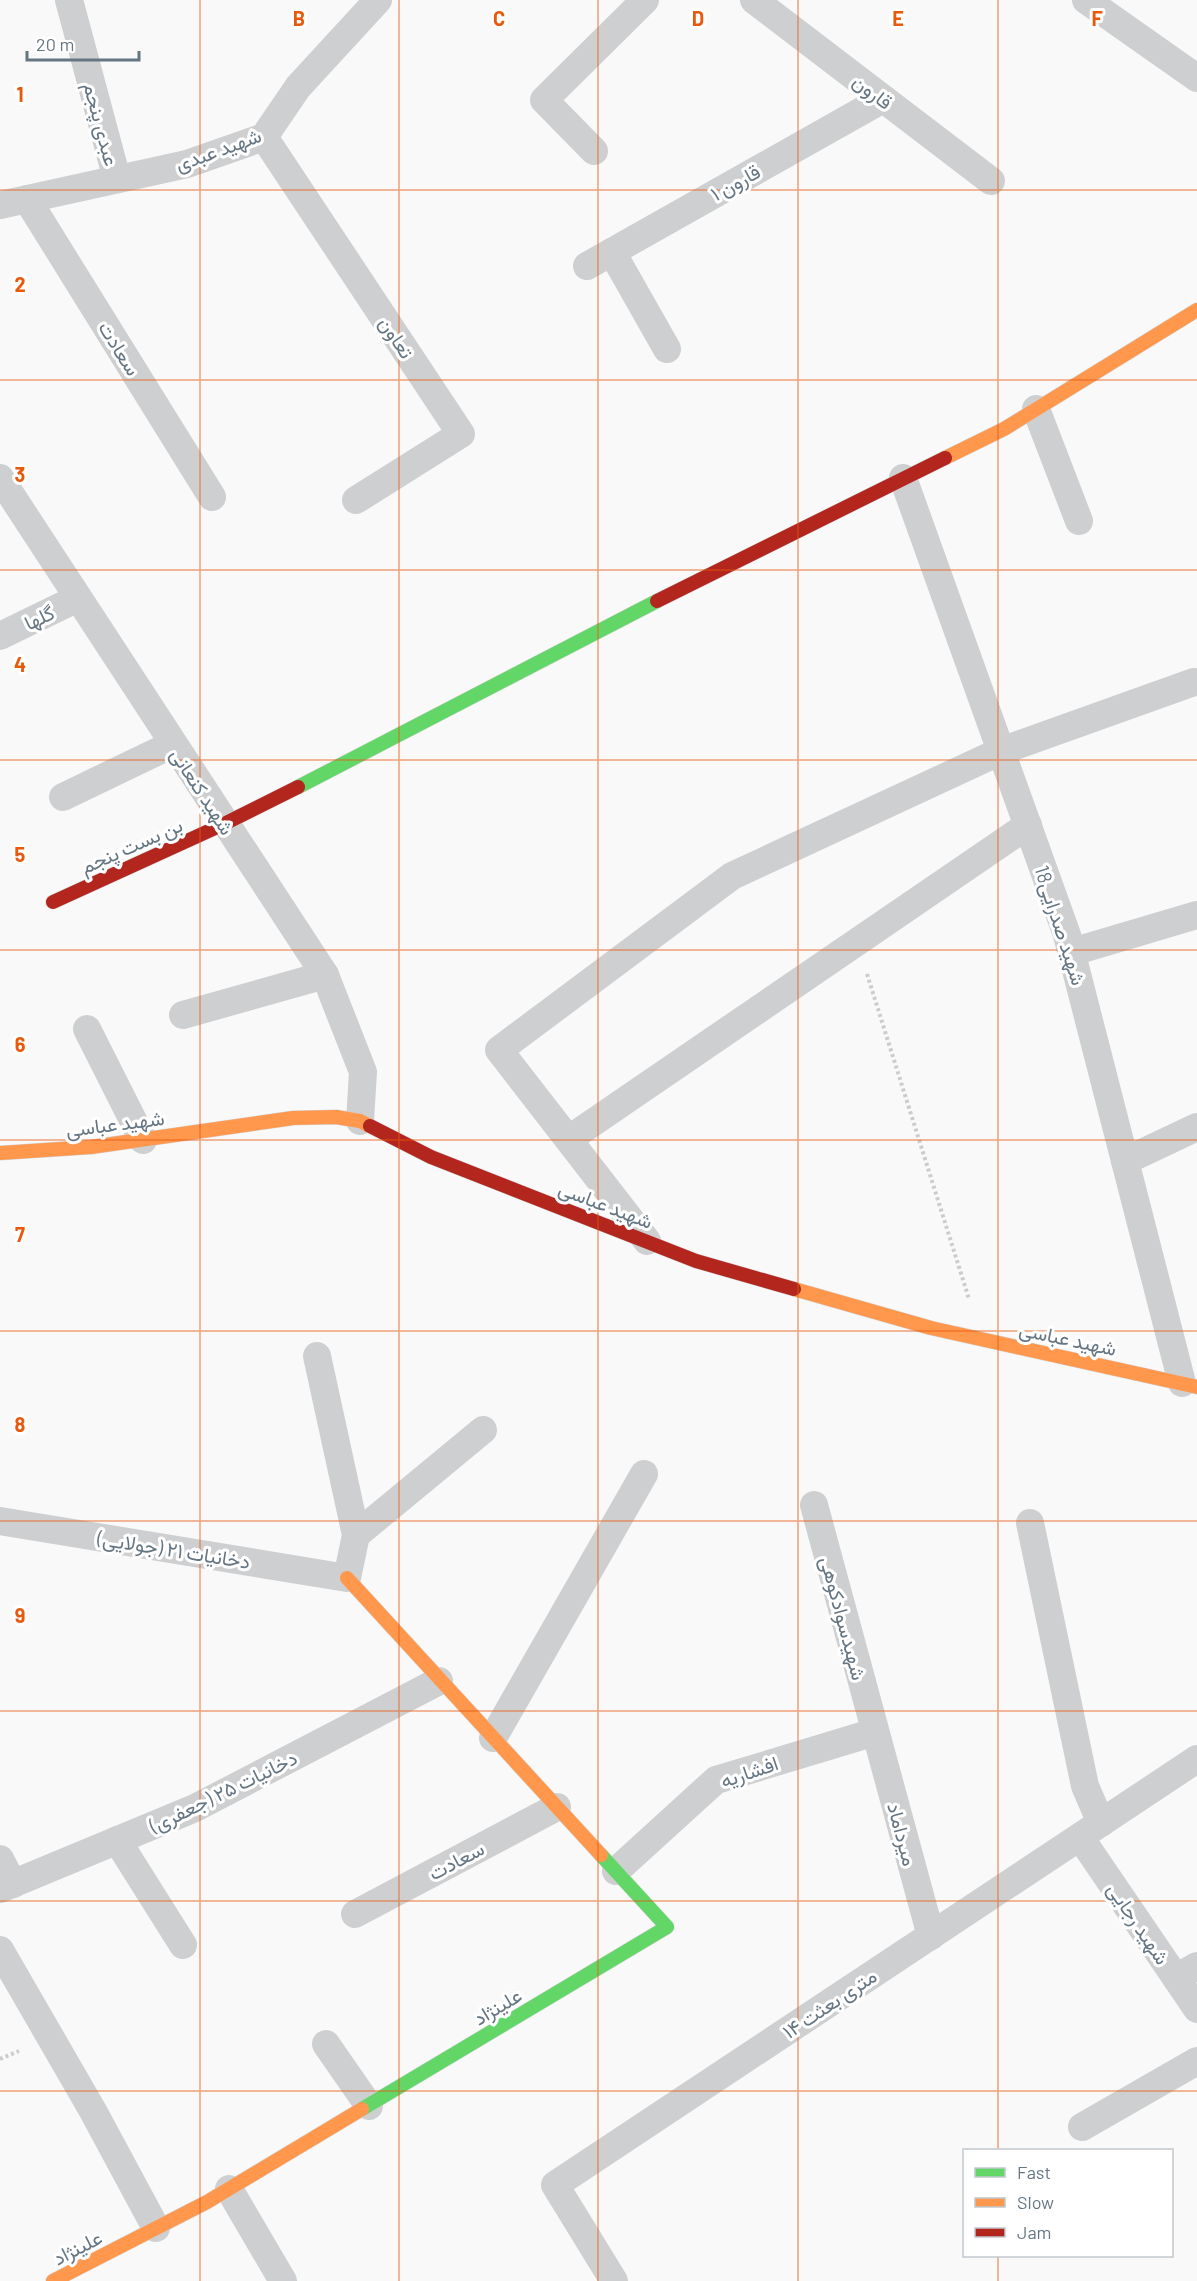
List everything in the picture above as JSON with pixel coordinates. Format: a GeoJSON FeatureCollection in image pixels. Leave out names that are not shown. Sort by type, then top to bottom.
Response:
{"type":"FeatureCollection","features":[{"type":"Feature","properties":{"kind":"street","name":"عبدی پنجم"},"geometry":{"type":"LineString","coordinates":[[69,0],[117,179]]}},
{"type":"Feature","properties":{"kind":"street","name":"شهید عبدی"},"geometry":{"type":"LineString","coordinates":[[13,202],[187,164],[264,136],[298,87],[378,0]]}},
{"type":"Feature","properties":{"kind":"street"},"geometry":{"type":"LineString","coordinates":[[594,151],[544,100],[645,0]]}},
{"type":"Feature","properties":{"kind":"street","name":"قارون"},"geometry":{"type":"LineString","coordinates":[[754,0],[991,181]]}},
{"type":"Feature","properties":{"kind":"street"},"geometry":{"type":"LineString","coordinates":[[1086,0],[1197,78]]}},
{"type":"Feature","properties":{"kind":"street","name":"قارون ۱"},"geometry":{"type":"LineString","coordinates":[[587,266],[883,99]]}},
{"type":"Feature","properties":{"kind":"street","name":"تعاون"},"geometry":{"type":"LineString","coordinates":[[264,136],[461,434],[356,500]]}},
{"type":"Feature","properties":{"kind":"street","name":"سعادت"},"geometry":{"type":"LineString","coordinates":[[13,202],[212,497]]}},
{"type":"Feature","properties":{"kind":"street"},"geometry":{"type":"LineString","coordinates":[[612,252],[667,349]]}},
{"type":"Feature","properties":{"kind":"street","name":"بن بست پنجم"},"geometry":{"type":"LineString","coordinates":[[53,902],[224,824],[354,759],[670,594],[1004,429],[1197,310]]}},
{"type":"Feature","properties":{"kind":"street"},"geometry":{"type":"LineString","coordinates":[[1036,409],[1079,521]]}},
{"type":"Feature","properties":{"kind":"street","name":"شهید کنعانی"},"geometry":{"type":"LineString","coordinates":[[0,478],[224,824],[325,975],[363,1072],[360,1121]]}},
{"type":"Feature","properties":{"kind":"street","name":"شهید صدرایی18"},"geometry":{"type":"LineString","coordinates":[[903,478],[1072,952],[1125,1161],[1190,1385]]}},
{"type":"Feature","properties":{"kind":"street","name":"گلها"},"geometry":{"type":"LineString","coordinates":[[0,636],[78,598]]}},
{"type":"Feature","properties":{"kind":"street"},"geometry":{"type":"LineString","coordinates":[[647,1241],[499,1050],[732,876],[1001,751],[1194,682]]}},
{"type":"Feature","properties":{"kind":"street"},"geometry":{"type":"LineString","coordinates":[[63,797],[173,744]]}},
{"type":"Feature","properties":{"kind":"street"},"geometry":{"type":"LineString","coordinates":[[569,1139],[1028,825]]}},
{"type":"Feature","properties":{"kind":"street"},"geometry":{"type":"LineString","coordinates":[[1072,952],[1197,915]]}},
{"type":"Feature","properties":{"kind":"street"},"geometry":{"type":"LineString","coordinates":[[183,1015],[325,975]]}},
{"type":"Feature","properties":{"kind":"street"},"geometry":{"type":"LineString","coordinates":[[87,1029],[142,1140]]}},
{"type":"Feature","properties":{"kind":"street","name":"شهید عباسی"},"geometry":{"type":"LineString","coordinates":[[0,1153],[91,1147],[293,1119],[336,1117],[360,1121],[431,1157],[696,1261],[931,1328],[1190,1385]]}},
{"type":"Feature","properties":{"kind":"street"},"geometry":{"type":"LineString","coordinates":[[1125,1161],[1197,1127]]}},
{"type":"Feature","properties":{"kind":"street"},"geometry":{"type":"LineString","coordinates":[[317,1356],[356,1535],[347,1578]]}},
{"type":"Feature","properties":{"kind":"street"},"geometry":{"type":"LineString","coordinates":[[356,1535],[483,1430]]}},
{"type":"Feature","properties":{"kind":"street"},"geometry":{"type":"LineString","coordinates":[[493,1738],[644,1474]]}},
{"type":"Feature","properties":{"kind":"street","name":"شهیدسوادکوهی"},"geometry":{"type":"LineString","coordinates":[[814,1505],[875,1732]]}},
{"type":"Feature","properties":{"kind":"street","name":"دخانیات ۲۱ (جولایی)"},"geometry":{"type":"LineString","coordinates":[[0,1521],[347,1578]]}},
{"type":"Feature","properties":{"kind":"street","name":"شهید رجایی"},"geometry":{"type":"LineString","coordinates":[[1030,1523],[1085,1786],[1091,1830],[1186,1972],[1197,2009]]}},
{"type":"Feature","properties":{"kind":"street","name":"علینژاد"},"geometry":{"type":"LineString","coordinates":[[53,2281],[229,2189],[667,1927],[347,1578]]}},
{"type":"Feature","properties":{"kind":"street","name":"دخانیات ۲۵ (جعفری)"},"geometry":{"type":"LineString","coordinates":[[4,1877],[117,1840],[195,1808],[440,1681]]}},
{"type":"Feature","properties":{"kind":"street","name":"افشاریه"},"geometry":{"type":"LineString","coordinates":[[616,1871],[716,1780],[875,1732]]}},
{"type":"Feature","properties":{"kind":"street","name":"میرداماد"},"geometry":{"type":"LineString","coordinates":[[875,1732],[931,1936]]}},
{"type":"Feature","properties":{"kind":"street","name":"۱۴ متری بعثت"},"geometry":{"type":"LineString","coordinates":[[614,2281],[555,2185],[1197,1759]]}},
{"type":"Feature","properties":{"kind":"street","name":"سعادت"},"geometry":{"type":"LineString","coordinates":[[355,1914],[557,1807]]}},
{"type":"Feature","properties":{"kind":"street"},"geometry":{"type":"LineString","coordinates":[[117,1840],[183,1945]]}},
{"type":"Feature","properties":{"kind":"street"},"geometry":{"type":"LineString","coordinates":[[0,1950],[82,2092],[156,2228]]}},
{"type":"Feature","properties":{"kind":"street"},"geometry":{"type":"LineString","coordinates":[[326,2044],[369,2106]]}},
{"type":"Feature","properties":{"kind":"street"},"geometry":{"type":"LineString","coordinates":[[1082,2127],[1197,2061]]}},
{"type":"Feature","properties":{"kind":"street"},"geometry":{"type":"LineString","coordinates":[[229,2189],[283,2281]]}},
{"type":"Feature","properties":{"kind":"path"},"geometry":{"type":"LineString","coordinates":[[857,942],[982,1340]]}},
{"type":"Feature","properties":{"kind":"traffic: fast"},"geometry":{"type":"LineString","coordinates":[[298,787],[657,601]]}},
{"type":"Feature","properties":{"kind":"traffic: fast"},"geometry":{"type":"LineString","coordinates":[[362,2109],[667,1927],[601,1855]]}},
{"type":"Feature","properties":{"kind":"traffic: slow"},"geometry":{"type":"LineString","coordinates":[[945,458],[1004,429],[1197,310]]}},
{"type":"Feature","properties":{"kind":"traffic: slow"},"geometry":{"type":"LineString","coordinates":[[0,1153],[91,1147],[293,1118],[336,1117],[360,1121],[370,1126]]}},
{"type":"Feature","properties":{"kind":"traffic: slow"},"geometry":{"type":"LineString","coordinates":[[794,1289],[931,1328],[1197,1387]]}},
{"type":"Feature","properties":{"kind":"traffic: slow"},"geometry":{"type":"LineString","coordinates":[[347,1578],[601,1855]]}},
{"type":"Feature","properties":{"kind":"traffic: slow"},"geometry":{"type":"LineString","coordinates":[[53,2281],[207,2202],[362,2109]]}},
{"type":"Feature","properties":{"kind":"traffic: jam"},"geometry":{"type":"LineString","coordinates":[[657,601],[945,458]]}},
{"type":"Feature","properties":{"kind":"traffic: jam"},"geometry":{"type":"LineString","coordinates":[[53,902],[224,824],[298,787]]}},
{"type":"Feature","properties":{"kind":"traffic: jam"},"geometry":{"type":"LineString","coordinates":[[370,1126],[431,1157],[696,1261],[794,1289]]}}]}
